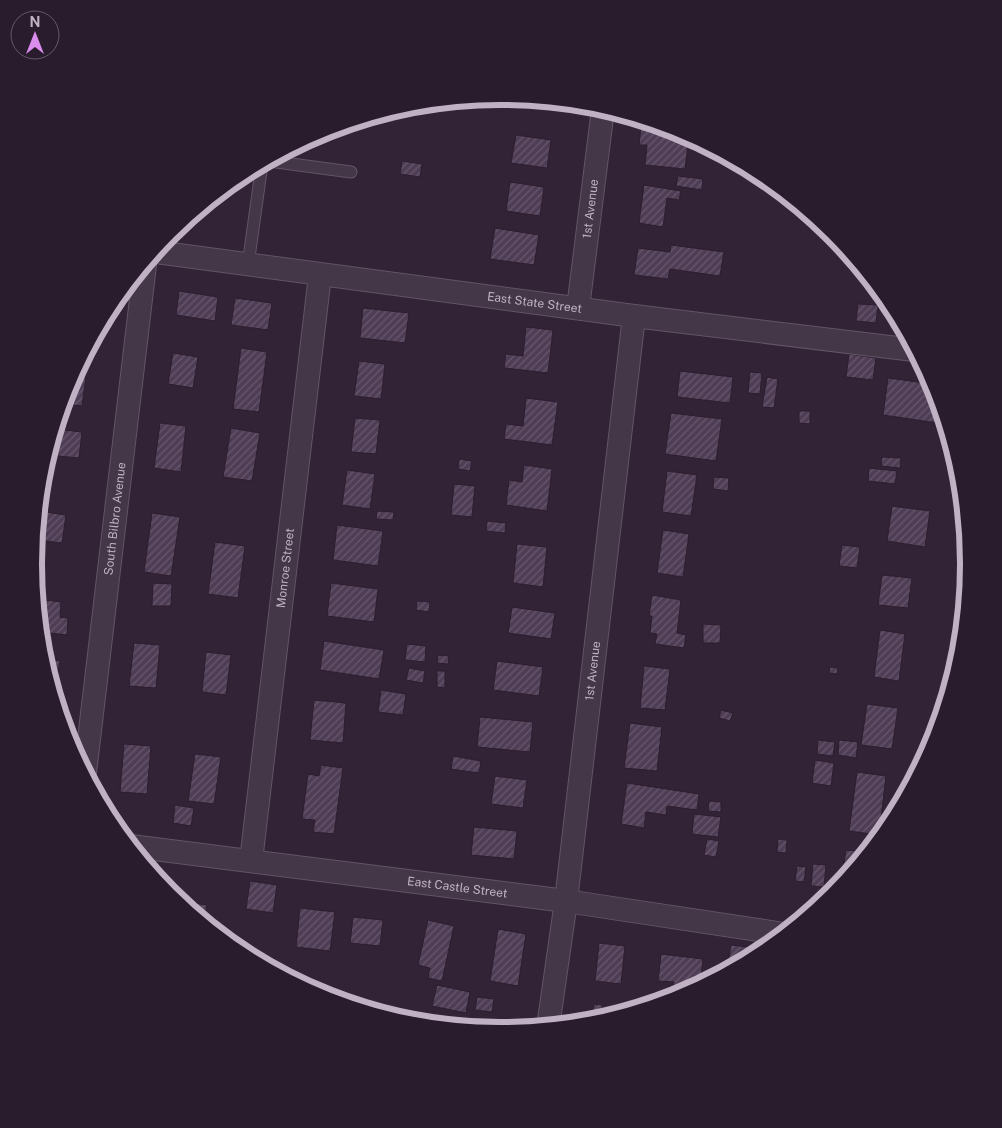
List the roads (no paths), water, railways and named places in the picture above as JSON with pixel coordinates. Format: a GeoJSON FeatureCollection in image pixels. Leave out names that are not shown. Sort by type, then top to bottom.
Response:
{"type":"FeatureCollection","features":[{"type":"Feature","properties":{"kind":"street","name":"1st Avenue"},"geometry":{"type":"LineString","coordinates":[[578,308],[602,117]]}},
{"type":"Feature","properties":{"kind":"street","name":"East State Street"},"geometry":{"type":"LineString","coordinates":[[164,253],[634,316],[906,349]]}},
{"type":"Feature","properties":{"kind":"street","name":"Monroe Street"},"geometry":{"type":"LineString","coordinates":[[251,861],[320,275]]}},
{"type":"Feature","properties":{"kind":"street","name":"South Bilbro Avenue"},"geometry":{"type":"LineString","coordinates":[[87,761],[144,277]]}},
{"type":"Feature","properties":{"kind":"street","name":"1st Avenue"},"geometry":{"type":"LineString","coordinates":[[549,1020],[566,901],[634,316]]}},
{"type":"Feature","properties":{"kind":"street","name":"East Castle Street"},"geometry":{"type":"LineString","coordinates":[[140,847],[566,901],[774,932]]}},
{"type":"Feature","properties":{"kind":"lane"},"geometry":{"type":"LineString","coordinates":[[280,163],[351,172]]}},
{"type":"Feature","properties":{"kind":"lane"},"geometry":{"type":"LineString","coordinates":[[248,265],[261,174]]}}]}
